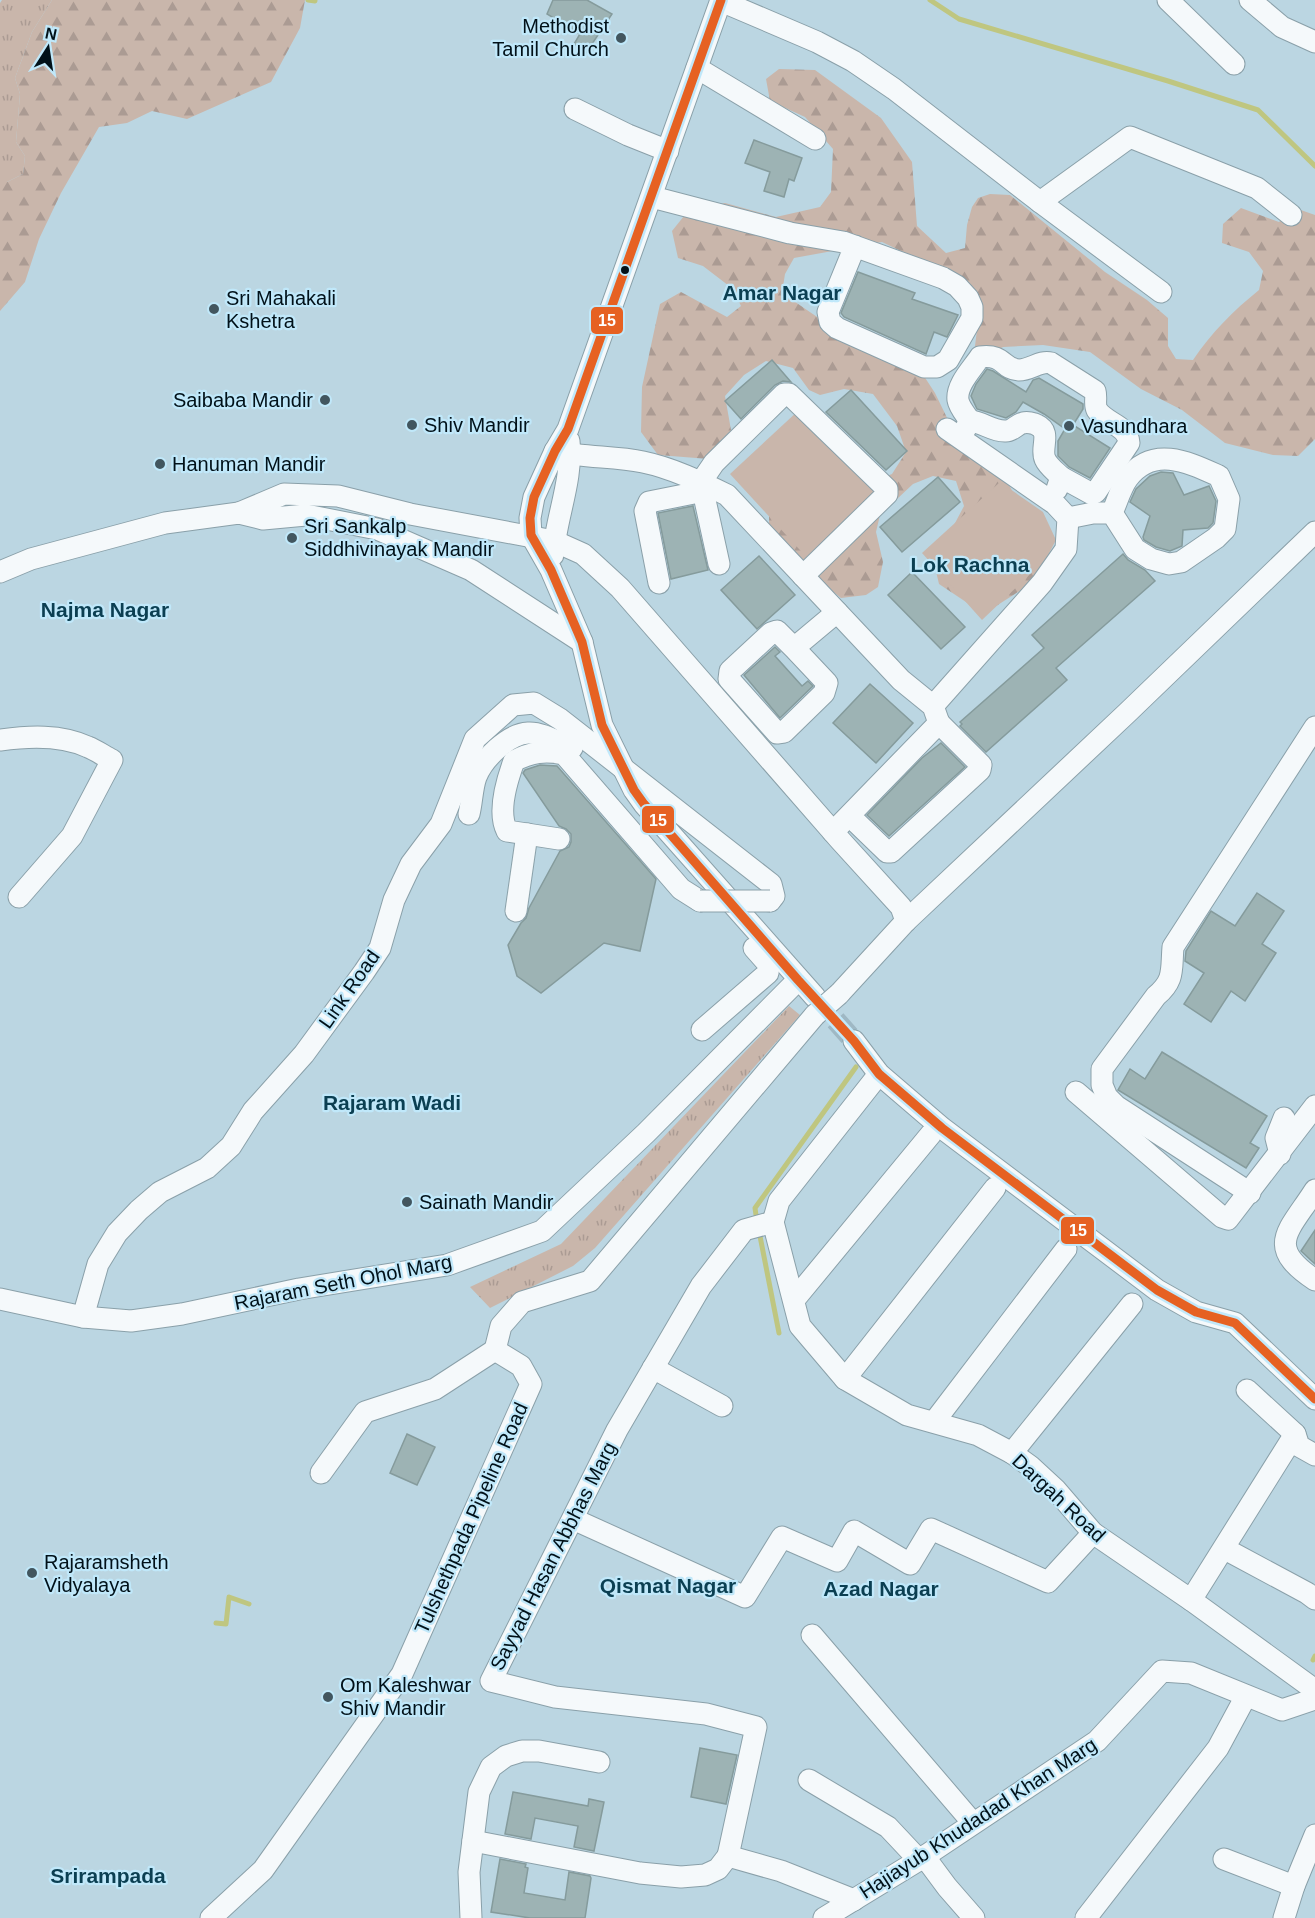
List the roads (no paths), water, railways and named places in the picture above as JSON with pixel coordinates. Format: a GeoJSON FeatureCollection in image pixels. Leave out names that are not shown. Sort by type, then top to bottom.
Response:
{"type":"FeatureCollection","features":[{"type":"Feature","properties":{"kind":"street"},"geometry":{"type":"LineString","coordinates":[[551,570],[554,541],[563,505],[562,453],[568,429],[721,0],[817,42],[853,61],[894,89],[1161,292]]}},
{"type":"Feature","properties":{"kind":"street"},"geometry":{"type":"LineString","coordinates":[[1168,0],[1234,64]]}},
{"type":"Feature","properties":{"kind":"street"},"geometry":{"type":"LineString","coordinates":[[1250,0],[1282,27],[1314,40]]}},
{"type":"Feature","properties":{"kind":"street"},"geometry":{"type":"LineString","coordinates":[[697,68],[815,139]]}},
{"type":"Feature","properties":{"kind":"street"},"geometry":{"type":"LineString","coordinates":[[575,109],[628,135],[668,151]]}},
{"type":"Feature","properties":{"kind":"street"},"geometry":{"type":"LineString","coordinates":[[1040,202],[1130,137],[1257,188],[1291,215]]}},
{"type":"Feature","properties":{"kind":"street"},"geometry":{"type":"LineString","coordinates":[[652,197],[756,225],[843,242],[855,246],[943,278],[963,292],[972,307],[972,318],[948,360],[937,368],[924,367],[837,328],[830,322],[828,312],[855,246]]}},
{"type":"Feature","properties":{"kind":"street"},"geometry":{"type":"LineString","coordinates":[[959,429],[978,421],[998,430],[1009,431],[1022,423],[1040,426],[1044,429],[1043,457],[1048,465],[1061,477],[1092,494],[1096,492],[1129,443],[1129,437],[1126,432],[1100,414],[1095,406],[1095,391],[1051,363],[1045,362],[1018,370],[1010,368],[999,358],[980,357],[960,387],[958,394],[959,429],[1062,511],[1112,513]]}},
{"type":"Feature","properties":{"kind":"street"},"geometry":{"type":"LineString","coordinates":[[719,564],[703,487],[714,463],[784,394],[789,394],[887,489],[887,494],[803,576]]}},
{"type":"Feature","properties":{"kind":"street"},"geometry":{"type":"LineString","coordinates":[[562,453],[644,462],[726,495],[936,714],[981,765],[980,770],[891,852],[887,852],[857,823]]}},
{"type":"Feature","properties":{"kind":"street"},"geometry":{"type":"LineString","coordinates":[[562,453],[534,498],[530,518],[531,535],[551,570],[582,642],[602,724],[634,790],[644,804],[798,980],[815,1006]]}},
{"type":"Feature","properties":{"kind":"street"},"geometry":{"type":"LineString","coordinates":[[1167,459],[1190,463],[1219,476],[1229,499],[1225,529],[1216,538],[1180,562],[1169,564],[1151,559],[1135,549],[1112,513],[1127,478],[1146,461],[1167,459]]}},
{"type":"Feature","properties":{"kind":"street"},"geometry":{"type":"LineString","coordinates":[[833,832],[936,714],[1042,583],[1066,549],[1061,477]]}},
{"type":"Feature","properties":{"kind":"street"},"geometry":{"type":"LineString","coordinates":[[659,583],[645,511],[646,505],[649,502],[703,487]]}},
{"type":"Feature","properties":{"kind":"street"},"geometry":{"type":"LineString","coordinates":[[0,572],[31,559],[162,524],[240,513],[284,494],[338,496],[410,514],[554,541],[583,554],[620,588],[901,907],[906,921]]}},
{"type":"Feature","properties":{"kind":"street"},"geometry":{"type":"LineString","coordinates":[[240,513],[263,519],[306,514],[378,529],[471,570],[582,642]]}},
{"type":"Feature","properties":{"kind":"street"},"geometry":{"type":"LineString","coordinates":[[321,1473],[365,1412],[435,1389],[495,1350],[501,1326],[522,1302],[590,1281],[815,1006],[838,994],[906,921],[1315,532]]}},
{"type":"Feature","properties":{"kind":"street"},"geometry":{"type":"LineString","coordinates":[[794,648],[837,612]]}},
{"type":"Feature","properties":{"kind":"street"},"geometry":{"type":"LineString","coordinates":[[777,631],[794,648],[827,683],[824,693],[784,732],[777,734],[728,675],[771,633],[777,631]]}},
{"type":"Feature","properties":{"kind":"street","name":"Link Road"},"geometry":{"type":"LineString","coordinates":[[83,1317],[98,1264],[117,1233],[160,1192],[207,1168],[231,1146],[253,1111],[303,1054],[364,972],[380,948],[394,900],[411,864],[441,824],[475,739],[513,705],[534,703],[560,719],[626,771]]}},
{"type":"Feature","properties":{"kind":"street"},"geometry":{"type":"LineString","coordinates":[[1250,1192],[1116,1106],[1107,1097],[1102,1085],[1102,1069],[1156,996],[1165,988],[1171,978],[1173,947],[1315,727]]}},
{"type":"Feature","properties":{"kind":"street"},"geometry":{"type":"LineString","coordinates":[[469,814],[476,776],[487,760],[515,736],[530,732],[578,751],[585,750],[589,743]]}},
{"type":"Feature","properties":{"kind":"street"},"geometry":{"type":"LineString","coordinates":[[0,740],[25,736],[61,739],[87,746],[112,760],[72,836],[19,897]]}},
{"type":"Feature","properties":{"kind":"street"},"geometry":{"type":"LineString","coordinates":[[559,839],[507,831],[503,823],[506,784],[514,761],[528,753],[550,751],[564,754],[681,889],[699,901],[770,901],[774,896],[771,884],[660,795],[626,771]]}},
{"type":"Feature","properties":{"kind":"street"},"geometry":{"type":"LineString","coordinates":[[626,771],[609,788],[770,968],[768,973],[702,1030]]}},
{"type":"Feature","properties":{"kind":"street"},"geometry":{"type":"LineString","coordinates":[[516,911],[527,834]]}},
{"type":"Feature","properties":{"kind":"street","name":"Rajaram Seth Ohol Marg"},"geometry":{"type":"LineString","coordinates":[[0,1299],[83,1317],[131,1321],[183,1314],[299,1289],[447,1265],[542,1231],[646,1133],[798,980]]}},
{"type":"Feature","properties":{"kind":"street"},"geometry":{"type":"LineString","coordinates":[[757,983],[776,1003]]}},
{"type":"Feature","properties":{"kind":"street"},"geometry":{"type":"LineString","coordinates":[[854,1041],[879,1074],[942,1128],[1157,1290],[1196,1312],[1235,1323],[1315,1399]]}},
{"type":"Feature","properties":{"kind":"street"},"geometry":{"type":"LineString","coordinates":[[769,1223],[779,1201],[879,1074]]}},
{"type":"Feature","properties":{"kind":"street"},"geometry":{"type":"LineString","coordinates":[[1076,1092],[1222,1217],[1228,1219],[1315,1106]]}},
{"type":"Feature","properties":{"kind":"street"},"geometry":{"type":"LineString","coordinates":[[1280,1154],[1276,1138],[1284,1118]]}},
{"type":"Feature","properties":{"kind":"street"},"geometry":{"type":"LineString","coordinates":[[794,1300],[931,1134]]}},
{"type":"Feature","properties":{"kind":"street"},"geometry":{"type":"LineString","coordinates":[[845,1379],[995,1188]]}},
{"type":"Feature","properties":{"kind":"street"},"geometry":{"type":"LineString","coordinates":[[1315,1190],[1284,1239],[1286,1252],[1296,1267],[1315,1280]]}},
{"type":"Feature","properties":{"kind":"street","name":"Sayyad Hasan Abbhas Marg"},"geometry":{"type":"LineString","coordinates":[[728,1856],[756,1727],[706,1714],[555,1697],[490,1681],[617,1430],[701,1286],[744,1230],[769,1223]]}},
{"type":"Feature","properties":{"kind":"street","name":"Dargah Road"},"geometry":{"type":"LineString","coordinates":[[769,1223],[800,1326],[845,1379],[907,1415],[978,1435],[1012,1454],[1030,1466],[1056,1490],[1093,1533],[1191,1600],[1315,1690]]}},
{"type":"Feature","properties":{"kind":"street"},"geometry":{"type":"LineString","coordinates":[[934,1422],[1066,1249]]}},
{"type":"Feature","properties":{"kind":"street"},"geometry":{"type":"LineString","coordinates":[[1012,1454],[1132,1304]]}},
{"type":"Feature","properties":{"kind":"street","name":"Tulshethpada Pipeline Road"},"geometry":{"type":"LineString","coordinates":[[211,1918],[263,1870],[402,1674],[531,1384],[522,1366],[495,1350]]}},
{"type":"Feature","properties":{"kind":"street"},"geometry":{"type":"LineString","coordinates":[[653,1368],[722,1406]]}},
{"type":"Feature","properties":{"kind":"street"},"geometry":{"type":"LineString","coordinates":[[1247,1390],[1295,1434],[1299,1446],[1315,1455]]}},
{"type":"Feature","properties":{"kind":"street"},"geometry":{"type":"LineString","coordinates":[[1191,1600],[1295,1434]]}},
{"type":"Feature","properties":{"kind":"street"},"geometry":{"type":"LineString","coordinates":[[573,1519],[745,1597],[782,1537],[837,1562],[854,1531],[910,1564],[931,1529],[1048,1582],[1093,1533]]}},
{"type":"Feature","properties":{"kind":"street"},"geometry":{"type":"LineString","coordinates":[[1225,1549],[1315,1599]]}},
{"type":"Feature","properties":{"kind":"street"},"geometry":{"type":"LineString","coordinates":[[812,1635],[974,1823]]}},
{"type":"Feature","properties":{"kind":"street","name":"Hajiayub Khudadad Khan Marg"},"geometry":{"type":"LineString","coordinates":[[824,1918],[921,1858],[1097,1742],[1162,1671],[1191,1673],[1282,1710],[1315,1699]]}},
{"type":"Feature","properties":{"kind":"street"},"geometry":{"type":"LineString","coordinates":[[1086,1918],[1218,1748],[1246,1696]]}},
{"type":"Feature","properties":{"kind":"street"},"geometry":{"type":"LineString","coordinates":[[471,1918],[469,1872],[479,1792],[491,1767],[506,1755],[522,1751],[539,1751],[599,1762]]}},
{"type":"Feature","properties":{"kind":"street"},"geometry":{"type":"LineString","coordinates":[[809,1780],[888,1827],[921,1858],[974,1918]]}},
{"type":"Feature","properties":{"kind":"street"},"geometry":{"type":"LineString","coordinates":[[1284,1918],[1294,1886],[1315,1835]]}},
{"type":"Feature","properties":{"kind":"street"},"geometry":{"type":"LineString","coordinates":[[473,1841],[640,1874],[681,1877],[705,1875],[718,1869],[728,1856],[781,1871],[854,1900]]}},
{"type":"Feature","properties":{"kind":"street"},"geometry":{"type":"LineString","coordinates":[[1224,1859],[1294,1886]]}},
{"type":"Feature","properties":{"kind":"waterway"},"geometry":{"type":"LineString","coordinates":[[308,0],[315,1]]}},
{"type":"Feature","properties":{"kind":"waterway"},"geometry":{"type":"LineString","coordinates":[[930,0],[959,19],[1258,110],[1315,166]]}},
{"type":"Feature","properties":{"kind":"waterway"},"geometry":{"type":"LineString","coordinates":[[757,1222],[755,1208],[856,1067]]}},
{"type":"Feature","properties":{"kind":"waterway"},"geometry":{"type":"LineString","coordinates":[[759,1231],[779,1333]]}},
{"type":"Feature","properties":{"kind":"waterway"},"geometry":{"type":"LineString","coordinates":[[216,1623],[226,1624],[229,1597],[249,1604]]}},
{"type":"Feature","properties":{"kind":"waterway"},"geometry":{"type":"LineString","coordinates":[[1313,1660],[1315,1656]]}},
{"type":"Feature","properties":{"kind":"tunnel"},"geometry":{"type":"LineString","coordinates":[[815,997],[854,1041]]}},
{"type":"Feature","properties":{"kind":"place","name":"Methodist Tamil Church"},"geometry":{"type":"Point","coordinates":[621,38]}},
{"type":"Feature","properties":{"kind":"place","name":"Sri Mahakali Kshetra"},"geometry":{"type":"Point","coordinates":[214,309]}},
{"type":"Feature","properties":{"kind":"place","name":"Saibaba Mandir"},"geometry":{"type":"Point","coordinates":[325,400]}},
{"type":"Feature","properties":{"kind":"place","name":"Shiv Mandir"},"geometry":{"type":"Point","coordinates":[412,425]}},
{"type":"Feature","properties":{"kind":"place","name":"Vasundhara"},"geometry":{"type":"Point","coordinates":[1069,426]}},
{"type":"Feature","properties":{"kind":"place","name":"Hanuman Mandir"},"geometry":{"type":"Point","coordinates":[160,464]}},
{"type":"Feature","properties":{"kind":"place","name":"Sri Sankalp Siddhivinayak Mandir"},"geometry":{"type":"Point","coordinates":[292,538]}},
{"type":"Feature","properties":{"kind":"place","name":"Sainath Mandir"},"geometry":{"type":"Point","coordinates":[407,1202]}},
{"type":"Feature","properties":{"kind":"place","name":"Rajaramsheth Vidyalaya"},"geometry":{"type":"Point","coordinates":[32,1573]}},
{"type":"Feature","properties":{"kind":"place","name":"Om Kaleshwar Shiv Mandir"},"geometry":{"type":"Point","coordinates":[328,1697]}},
{"type":"Feature","properties":{"kind":"district","name":"Amar Nagar"},"geometry":{"type":"Point","coordinates":[782,293]}},
{"type":"Feature","properties":{"kind":"district","name":"Lok Rachna"},"geometry":{"type":"Point","coordinates":[970,565]}},
{"type":"Feature","properties":{"kind":"district","name":"Najma Nagar"},"geometry":{"type":"Point","coordinates":[105,610]}},
{"type":"Feature","properties":{"kind":"district","name":"Rajaram Wadi"},"geometry":{"type":"Point","coordinates":[392,1103]}},
{"type":"Feature","properties":{"kind":"district","name":"Qismat Nagar"},"geometry":{"type":"Point","coordinates":[668,1586]}},
{"type":"Feature","properties":{"kind":"district","name":"Azad Nagar"},"geometry":{"type":"Point","coordinates":[881,1589]}},
{"type":"Feature","properties":{"kind":"district","name":"Srirampada"},"geometry":{"type":"Point","coordinates":[108,1876]}}]}
